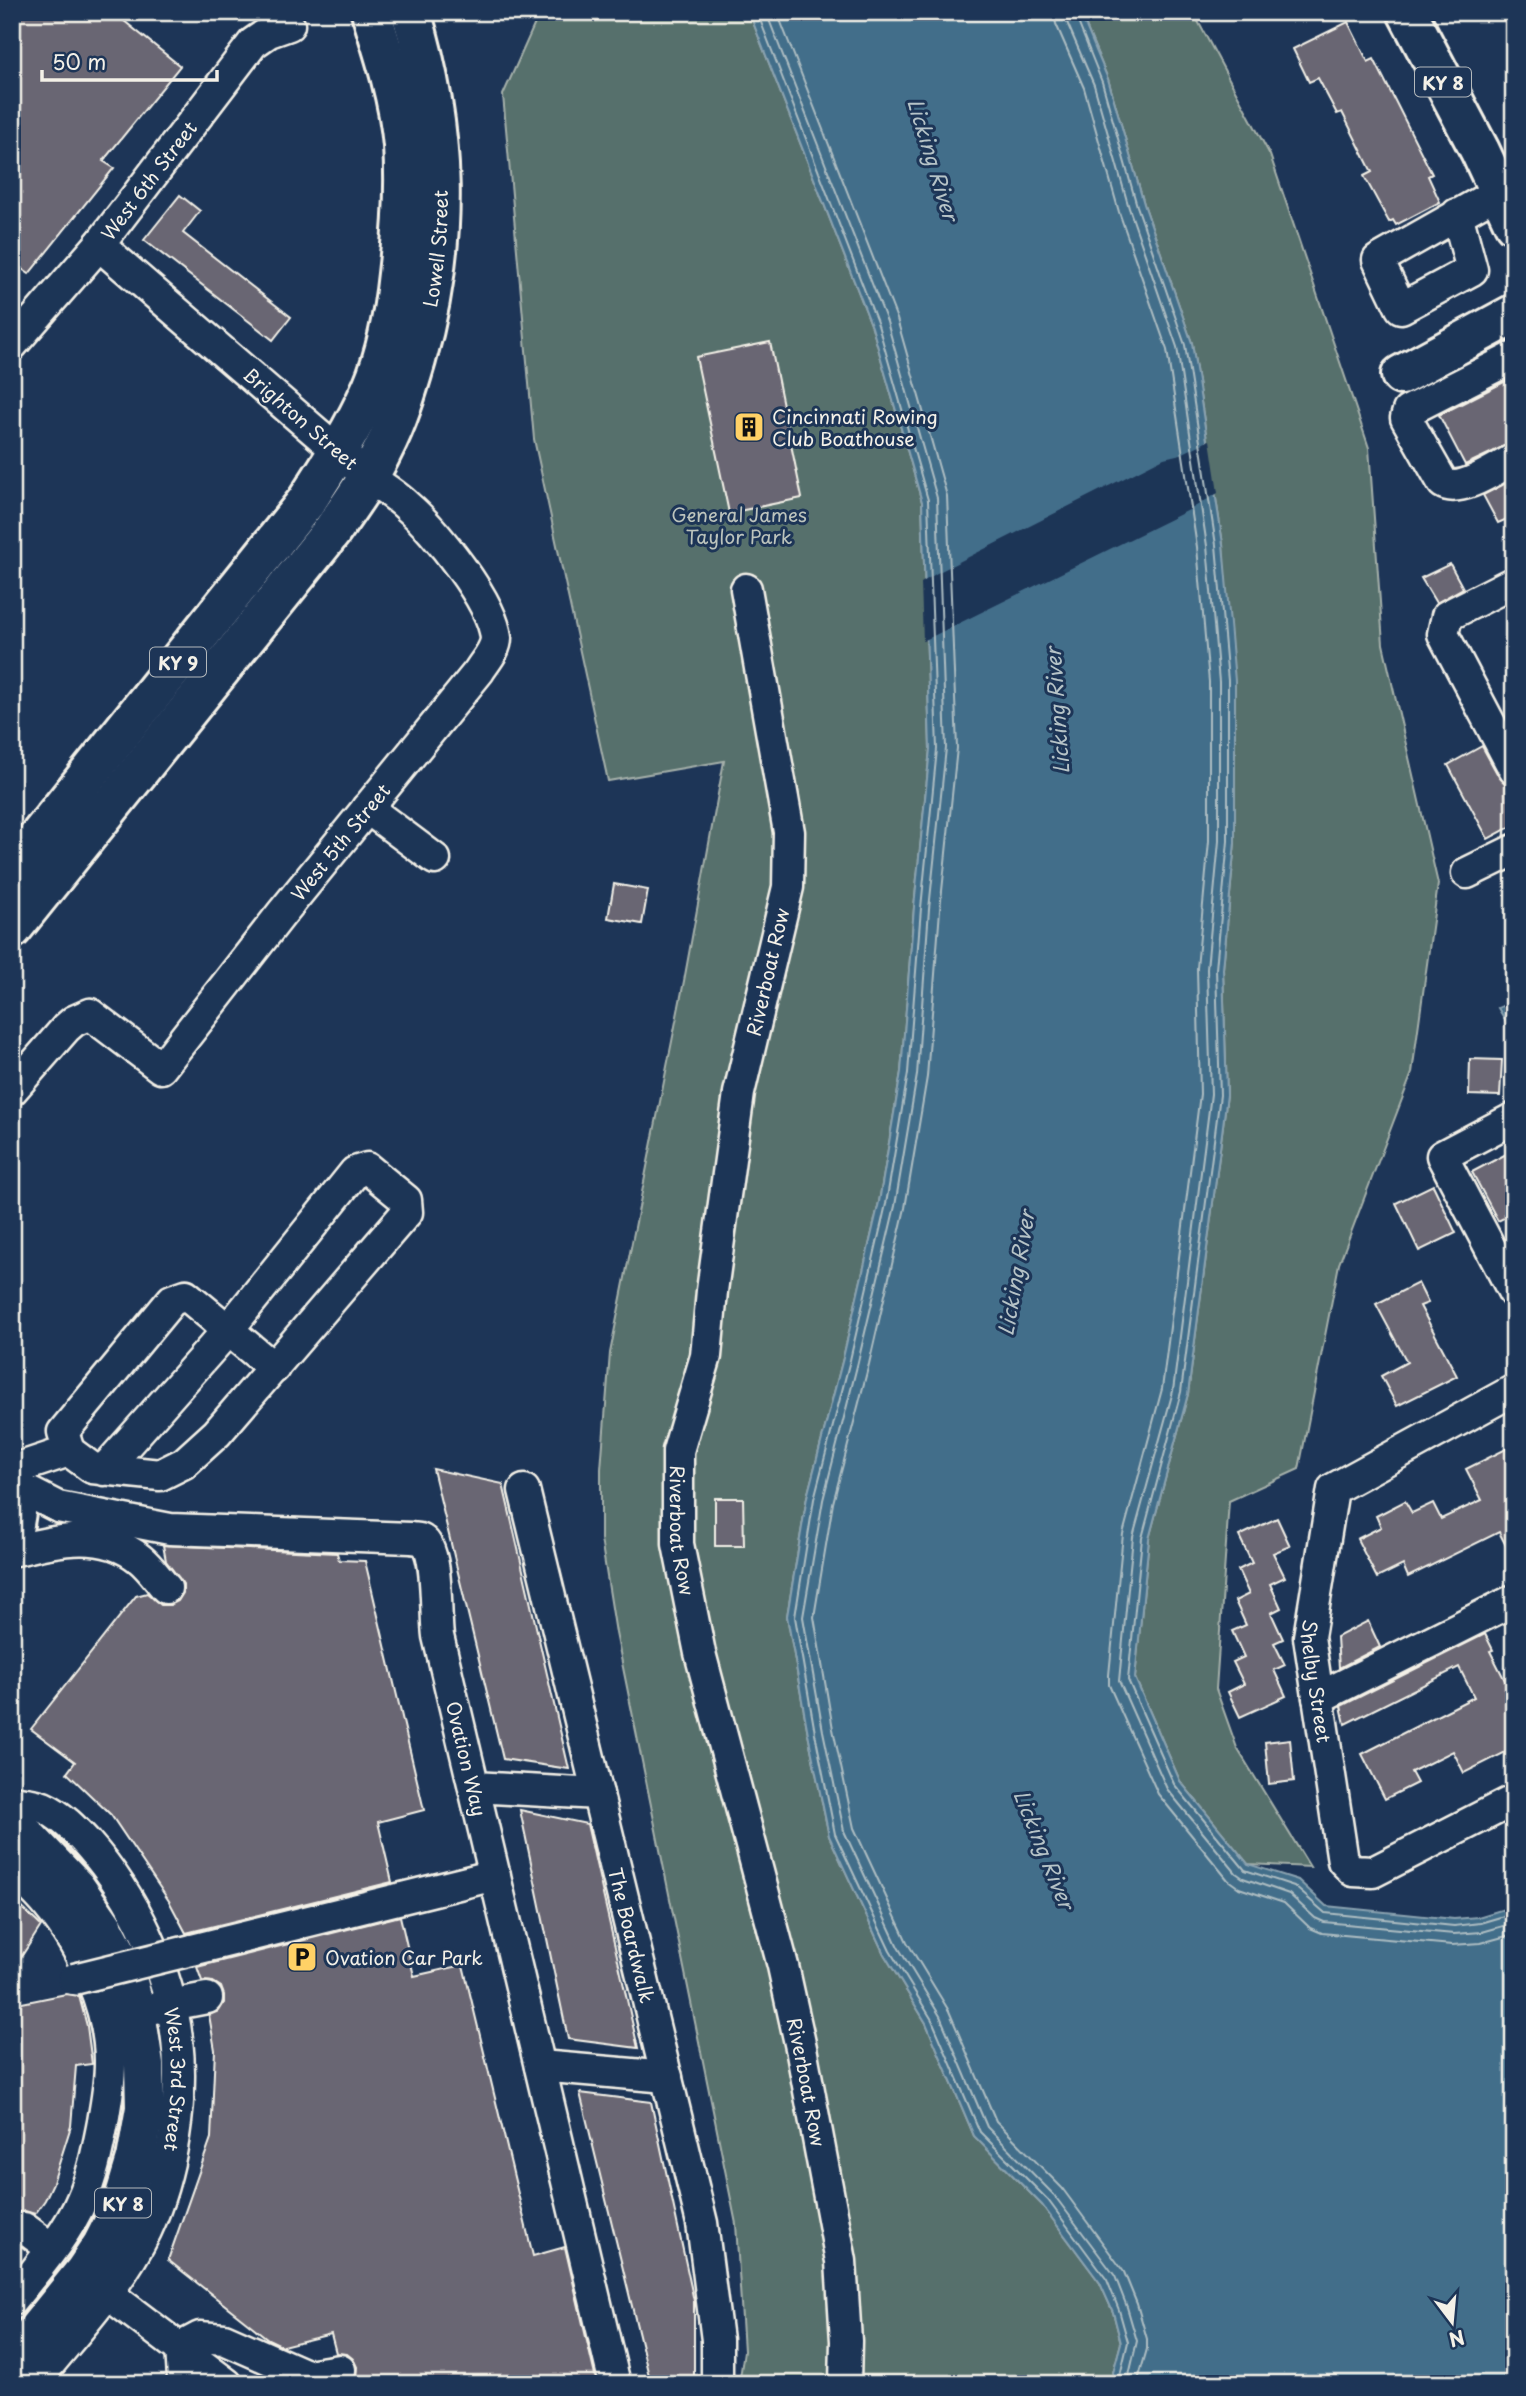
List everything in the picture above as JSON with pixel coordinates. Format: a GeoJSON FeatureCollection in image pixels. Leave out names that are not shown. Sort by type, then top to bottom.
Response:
{"type":"FeatureCollection","features":[{"type":"Feature","properties":{"kind":"main road","name":"Lowell Street"},"geometry":{"type":"LineString","coordinates":[[340,450],[373,385],[387,342],[396,298],[403,236],[403,145],[390,78],[371,12]]}},
{"type":"Feature","properties":{"kind":"main road","name":"Lowell Street"},"geometry":{"type":"LineString","coordinates":[[369,477],[398,416],[408,386],[433,290],[438,248],[441,206],[433,99],[424,52],[411,12]]}},
{"type":"Feature","properties":{"kind":"main road","name":"KY 8"},"geometry":{"type":"LineString","coordinates":[[1407,12],[1507,208]]}},
{"type":"Feature","properties":{"kind":"main road"},"geometry":{"type":"LineString","coordinates":[[1401,374],[1514,314]]}},
{"type":"Feature","properties":{"kind":"main road","name":"KY 9"},"geometry":{"type":"LineString","coordinates":[[12,870],[306,502],[340,450]]}},
{"type":"Feature","properties":{"kind":"main road","name":"KY 9"},"geometry":{"type":"LineString","coordinates":[[12,929],[332,531],[369,477]]}},
{"type":"Feature","properties":{"kind":"main road"},"geometry":{"type":"LineString","coordinates":[[12,1536],[16,1512],[13,1478]]}},
{"type":"Feature","properties":{"kind":"main road","name":"West 3rd Street"},"geometry":{"type":"LineString","coordinates":[[12,1821],[76,1888],[153,2009],[144,2065],[145,2108],[136,2159],[122,2206],[85,2272],[12,2361]]}},
{"type":"Feature","properties":{"kind":"street","name":"West 6th Street"},"geometry":{"type":"LineString","coordinates":[[15,336],[100,245],[253,44],[269,32],[289,25]]}},
{"type":"Feature","properties":{"kind":"street"},"geometry":{"type":"LineString","coordinates":[[1457,214],[1507,208]]}},
{"type":"Feature","properties":{"kind":"street","name":"Brighton Street"},"geometry":{"type":"LineString","coordinates":[[100,245],[369,477],[408,506],[449,551],[486,607]]}},
{"type":"Feature","properties":{"kind":"street"},"geometry":{"type":"LineString","coordinates":[[1514,357],[1408,411],[1406,418],[1443,483],[1449,487],[1471,482],[1514,459]]}},
{"type":"Feature","properties":{"kind":"street"},"geometry":{"type":"LineString","coordinates":[[1514,582],[1447,615],[1443,634],[1514,769]]}},
{"type":"Feature","properties":{"kind":"street","name":"Riverboat Row"},"geometry":{"type":"LineString","coordinates":[[746,589],[789,832],[788,887],[739,1093],[712,1291],[706,1356],[678,1451],[678,1544],[700,1653],[783,1966],[801,2048],[841,2262],[846,2341],[845,2384]]}},
{"type":"Feature","properties":{"kind":"street","name":"West 5th Street"},"geometry":{"type":"LineString","coordinates":[[12,1090],[66,1028],[90,1014],[161,1068],[494,649],[496,639],[486,607]]}},
{"type":"Feature","properties":{"kind":"street"},"geometry":{"type":"LineString","coordinates":[[367,808],[435,859]]}},
{"type":"Feature","properties":{"kind":"street"},"geometry":{"type":"LineString","coordinates":[[1467,873],[1514,850]]}},
{"type":"Feature","properties":{"kind":"street"},"geometry":{"type":"LineString","coordinates":[[1514,1118],[1442,1156],[1514,1293]]}},
{"type":"Feature","properties":{"kind":"street"},"geometry":{"type":"LineString","coordinates":[[104,1470],[229,1330],[355,1172],[367,1168],[406,1200],[407,1212],[274,1368],[217,1433],[184,1463],[160,1475],[104,1470],[92,1468],[69,1451],[63,1432],[172,1300],[186,1296],[229,1330],[274,1368]]}},
{"type":"Feature","properties":{"kind":"street","name":"Shelby Street"},"geometry":{"type":"LineString","coordinates":[[1514,1391],[1334,1489],[1309,1637],[1343,1861],[1353,1871],[1373,1872],[1514,1800]]}},
{"type":"Feature","properties":{"kind":"street"},"geometry":{"type":"LineString","coordinates":[[13,1478],[69,1451]]}},
{"type":"Feature","properties":{"kind":"street"},"geometry":{"type":"LineString","coordinates":[[13,1478],[58,1507],[170,1529],[411,1538],[422,1540],[431,1555],[337,1552]]}},
{"type":"Feature","properties":{"kind":"street","name":"The Boardwalk"},"geometry":{"type":"LineString","coordinates":[[524,1490],[702,2223],[717,2340],[717,2384]]}},
{"type":"Feature","properties":{"kind":"street"},"geometry":{"type":"LineString","coordinates":[[12,1551],[54,1541],[90,1538],[117,1546],[140,1559],[166,1588]]}},
{"type":"Feature","properties":{"kind":"street","name":"Ovation Way"},"geometry":{"type":"LineString","coordinates":[[431,1555],[435,1570],[435,1619],[438,1636],[615,2384]]}},
{"type":"Feature","properties":{"kind":"street"},"geometry":{"type":"LineString","coordinates":[[1318,1698],[1514,1600]]}},
{"type":"Feature","properties":{"kind":"street"},"geometry":{"type":"LineString","coordinates":[[474,1787],[598,1794]]}},
{"type":"Feature","properties":{"kind":"street","name":"West 3rd Street"},"geometry":{"type":"LineString","coordinates":[[12,1801],[43,1807],[71,1826],[120,1884],[141,1922],[158,1965],[153,2009],[177,2038],[178,2069],[173,2141],[146,2231],[108,2294],[33,2384]]}},
{"type":"Feature","properties":{"kind":"street"},"geometry":{"type":"LineString","coordinates":[[12,1869],[49,1907],[67,1932],[97,1995],[107,2030],[110,2063],[99,2144],[82,2200],[51,2248],[12,2300]]}},
{"type":"Feature","properties":{"kind":"street"},"geometry":{"type":"LineString","coordinates":[[74,1979],[495,1875]]}},
{"type":"Feature","properties":{"kind":"street"},"geometry":{"type":"LineString","coordinates":[[153,2009],[206,1998]]}},
{"type":"Feature","properties":{"kind":"street"},"geometry":{"type":"LineString","coordinates":[[540,2066],[667,2077]]}},
{"type":"Feature","properties":{"kind":"street"},"geometry":{"type":"LineString","coordinates":[[24,2228],[51,2248]]}},
{"type":"Feature","properties":{"kind":"street"},"geometry":{"type":"LineString","coordinates":[[108,2294],[227,2384]]}},
{"type":"Feature","properties":{"kind":"street"},"geometry":{"type":"LineString","coordinates":[[181,2347],[200,2337],[224,2339],[306,2375],[340,2370]]}},
{"type":"Feature","properties":{"kind":"street"},"geometry":{"type":"LineString","coordinates":[[181,2347],[183,2379],[186,2384]]}},
{"type":"Feature","properties":{"kind":"green space","name":"General James Taylor Park"},"geometry":{"type":"Polygon","coordinates":[[[540,12],[749,12],[872,327],[922,502],[930,749],[901,1072],[879,1202],[807,1497],[787,1616],[829,1836],[884,1954],[926,2023],[974,2136],[1042,2205],[1100,2283],[1113,2312],[1121,2343],[1110,2384],[739,2384],[744,2351],[736,2224],[616,1633],[601,1539],[601,1469],[610,1353],[684,981],[724,761],[608,781],[534,439],[503,95],[540,12]]]}},
{"type":"Feature","properties":{"kind":"green space"},"geometry":{"type":"Polygon","coordinates":[[[1080,12],[1193,12],[1270,155],[1369,448],[1383,644],[1438,884],[1412,1073],[1339,1264],[1299,1469],[1229,1501],[1216,1689],[1237,1748],[1310,1867],[1248,1864],[1180,1781],[1135,1678],[1149,1539],[1188,1394],[1227,1095],[1223,969],[1235,842],[1223,544],[1192,343],[1144,204],[1108,79],[1080,12]]]}},
{"type":"Feature","properties":{"kind":"water","name":"Licking River"},"geometry":{"type":"Polygon","coordinates":[[[749,12],[1080,12],[1108,79],[1144,204],[1192,343],[1223,544],[1235,681],[1235,842],[1223,969],[1227,1095],[1188,1394],[1149,1539],[1135,1678],[1180,1781],[1248,1864],[1298,1880],[1326,1906],[1454,1919],[1478,1917],[1514,1906],[1514,2384],[1110,2384],[1121,2343],[1113,2312],[1100,2283],[1042,2205],[974,2136],[926,2023],[884,1954],[829,1836],[787,1616],[807,1497],[879,1202],[901,1072],[930,749],[922,502],[872,327],[749,12]]]}},
{"type":"Feature","properties":{"kind":"water"},"geometry":{"type":"Polygon","coordinates":[[[1514,1001],[1514,1045],[1510,1045],[1510,1028],[1498,1008],[1514,1001]]]}},
{"type":"Feature","properties":{"kind":"pier"},"geometry":{"type":"Polygon","coordinates":[[[1210,440],[1218,493],[1191,509],[923,641],[921,583],[1164,458],[1181,454],[1210,440]]]}},
{"type":"Feature","properties":{"kind":"building"},"geometry":{"type":"Polygon","coordinates":[[[12,12],[113,12],[180,66],[103,161],[114,168],[29,274],[12,262],[12,12]]]}},
{"type":"Feature","properties":{"kind":"building"},"geometry":{"type":"Polygon","coordinates":[[[1348,22],[1368,62],[1374,59],[1432,174],[1428,176],[1440,202],[1396,225],[1393,220],[1389,222],[1364,176],[1372,172],[1342,112],[1337,114],[1318,78],[1309,82],[1293,49],[1348,22]]]}},
{"type":"Feature","properties":{"kind":"building"},"geometry":{"type":"Polygon","coordinates":[[[180,195],[200,211],[183,233],[291,317],[273,340],[144,240],[180,195]]]}},
{"type":"Feature","properties":{"kind":"building","name":"Cincinnati Rowing Club Boathouse"},"geometry":{"type":"Polygon","coordinates":[[[770,342],[802,498],[729,513],[696,357],[770,342]]]}},
{"type":"Feature","properties":{"kind":"building"},"geometry":{"type":"Polygon","coordinates":[[[1514,377],[1514,442],[1465,465],[1439,415],[1514,377]]]}},
{"type":"Feature","properties":{"kind":"building"},"geometry":{"type":"Polygon","coordinates":[[[1514,479],[1514,516],[1498,523],[1483,495],[1514,479]]]}},
{"type":"Feature","properties":{"kind":"building"},"geometry":{"type":"Polygon","coordinates":[[[1450,564],[1463,588],[1436,603],[1421,578],[1450,564]]]}},
{"type":"Feature","properties":{"kind":"building"},"geometry":{"type":"Polygon","coordinates":[[[1482,746],[1514,799],[1514,825],[1488,839],[1448,765],[1482,746]]]}},
{"type":"Feature","properties":{"kind":"building"},"geometry":{"type":"Polygon","coordinates":[[[614,884],[648,890],[642,924],[608,918],[614,884]]]}},
{"type":"Feature","properties":{"kind":"building"},"geometry":{"type":"Polygon","coordinates":[[[1470,1059],[1502,1060],[1500,1096],[1469,1095],[1470,1059]]]}},
{"type":"Feature","properties":{"kind":"building"},"geometry":{"type":"Polygon","coordinates":[[[1514,1150],[1514,1213],[1498,1221],[1472,1172],[1514,1150]]]}},
{"type":"Feature","properties":{"kind":"building"},"geometry":{"type":"Polygon","coordinates":[[[1433,1185],[1456,1233],[1419,1251],[1396,1203],[1433,1185]]]}},
{"type":"Feature","properties":{"kind":"building"},"geometry":{"type":"Polygon","coordinates":[[[1418,1283],[1428,1303],[1420,1306],[1457,1376],[1397,1406],[1381,1376],[1407,1362],[1376,1304],[1418,1283]]]}},
{"type":"Feature","properties":{"kind":"building"},"geometry":{"type":"Polygon","coordinates":[[[1514,1445],[1514,1561],[1499,1532],[1408,1577],[1403,1565],[1377,1578],[1357,1539],[1381,1527],[1376,1516],[1405,1501],[1412,1513],[1433,1503],[1441,1519],[1482,1500],[1466,1469],[1514,1445]]]}},
{"type":"Feature","properties":{"kind":"building"},"geometry":{"type":"Polygon","coordinates":[[[433,1469],[503,1484],[569,1769],[503,1759],[433,1469]]]}},
{"type":"Feature","properties":{"kind":"building"},"geometry":{"type":"Polygon","coordinates":[[[715,1498],[743,1498],[744,1546],[715,1546],[715,1498]]]}},
{"type":"Feature","properties":{"kind":"building"},"geometry":{"type":"Polygon","coordinates":[[[1277,1518],[1290,1546],[1273,1553],[1285,1577],[1270,1584],[1281,1608],[1271,1613],[1283,1639],[1274,1643],[1285,1665],[1274,1670],[1286,1696],[1240,1717],[1228,1692],[1244,1684],[1233,1662],[1244,1657],[1232,1631],[1246,1625],[1235,1601],[1249,1594],[1238,1570],[1252,1563],[1239,1536],[1277,1518]]]}},
{"type":"Feature","properties":{"kind":"building"},"geometry":{"type":"Polygon","coordinates":[[[163,1545],[337,1553],[339,1560],[365,1561],[424,1810],[378,1822],[392,1882],[186,1933],[169,1901],[111,1815],[67,1773],[75,1762],[31,1729],[136,1596],[147,1593],[161,1605],[178,1601],[183,1593],[183,1584],[166,1561],[163,1545]]]}},
{"type":"Feature","properties":{"kind":"building"},"geometry":{"type":"Polygon","coordinates":[[[1368,1621],[1380,1647],[1339,1668],[1337,1637],[1368,1621]]]}},
{"type":"Feature","properties":{"kind":"building"},"geometry":{"type":"Polygon","coordinates":[[[1485,1634],[1493,1650],[1490,1651],[1514,1698],[1514,1748],[1464,1773],[1453,1751],[1411,1772],[1417,1783],[1385,1799],[1362,1754],[1474,1697],[1459,1667],[1345,1724],[1341,1706],[1485,1634]]]}},
{"type":"Feature","properties":{"kind":"building"},"geometry":{"type":"Polygon","coordinates":[[[1290,1739],[1294,1781],[1269,1784],[1265,1742],[1290,1739]]]}},
{"type":"Feature","properties":{"kind":"building"},"geometry":{"type":"Polygon","coordinates":[[[520,1810],[587,1824],[638,2048],[568,2039],[520,1810]]]}},
{"type":"Feature","properties":{"kind":"building"},"geometry":{"type":"Polygon","coordinates":[[[12,1898],[41,1926],[12,1971],[12,1898]]]}},
{"type":"Feature","properties":{"kind":"building"},"geometry":{"type":"Polygon","coordinates":[[[400,1916],[414,1976],[463,1965],[533,2256],[565,2247],[597,2384],[351,2384],[357,2367],[347,2354],[336,2353],[331,2334],[283,2346],[268,2339],[168,2260],[211,2138],[215,2050],[209,2015],[219,2011],[224,2003],[224,1995],[221,1987],[213,1982],[202,1981],[197,1967],[400,1916]]]}},
{"type":"Feature","properties":{"kind":"building"},"geometry":{"type":"Polygon","coordinates":[[[66,1994],[79,1996],[87,2026],[92,2064],[76,2066],[71,2126],[45,2200],[35,2214],[25,2211],[12,2216],[12,2005],[66,1994]]]}},
{"type":"Feature","properties":{"kind":"building"},"geometry":{"type":"Polygon","coordinates":[[[580,2093],[651,2102],[694,2301],[694,2384],[651,2384],[580,2093]]]}},
{"type":"Feature","properties":{"kind":"place","name":"Cincinnati Rowing Club Boathouse"},"geometry":{"type":"Point","coordinates":[749,427]}},
{"type":"Feature","properties":{"kind":"place","name":"Ovation Car Park"},"geometry":{"type":"Point","coordinates":[302,1957]}}]}
